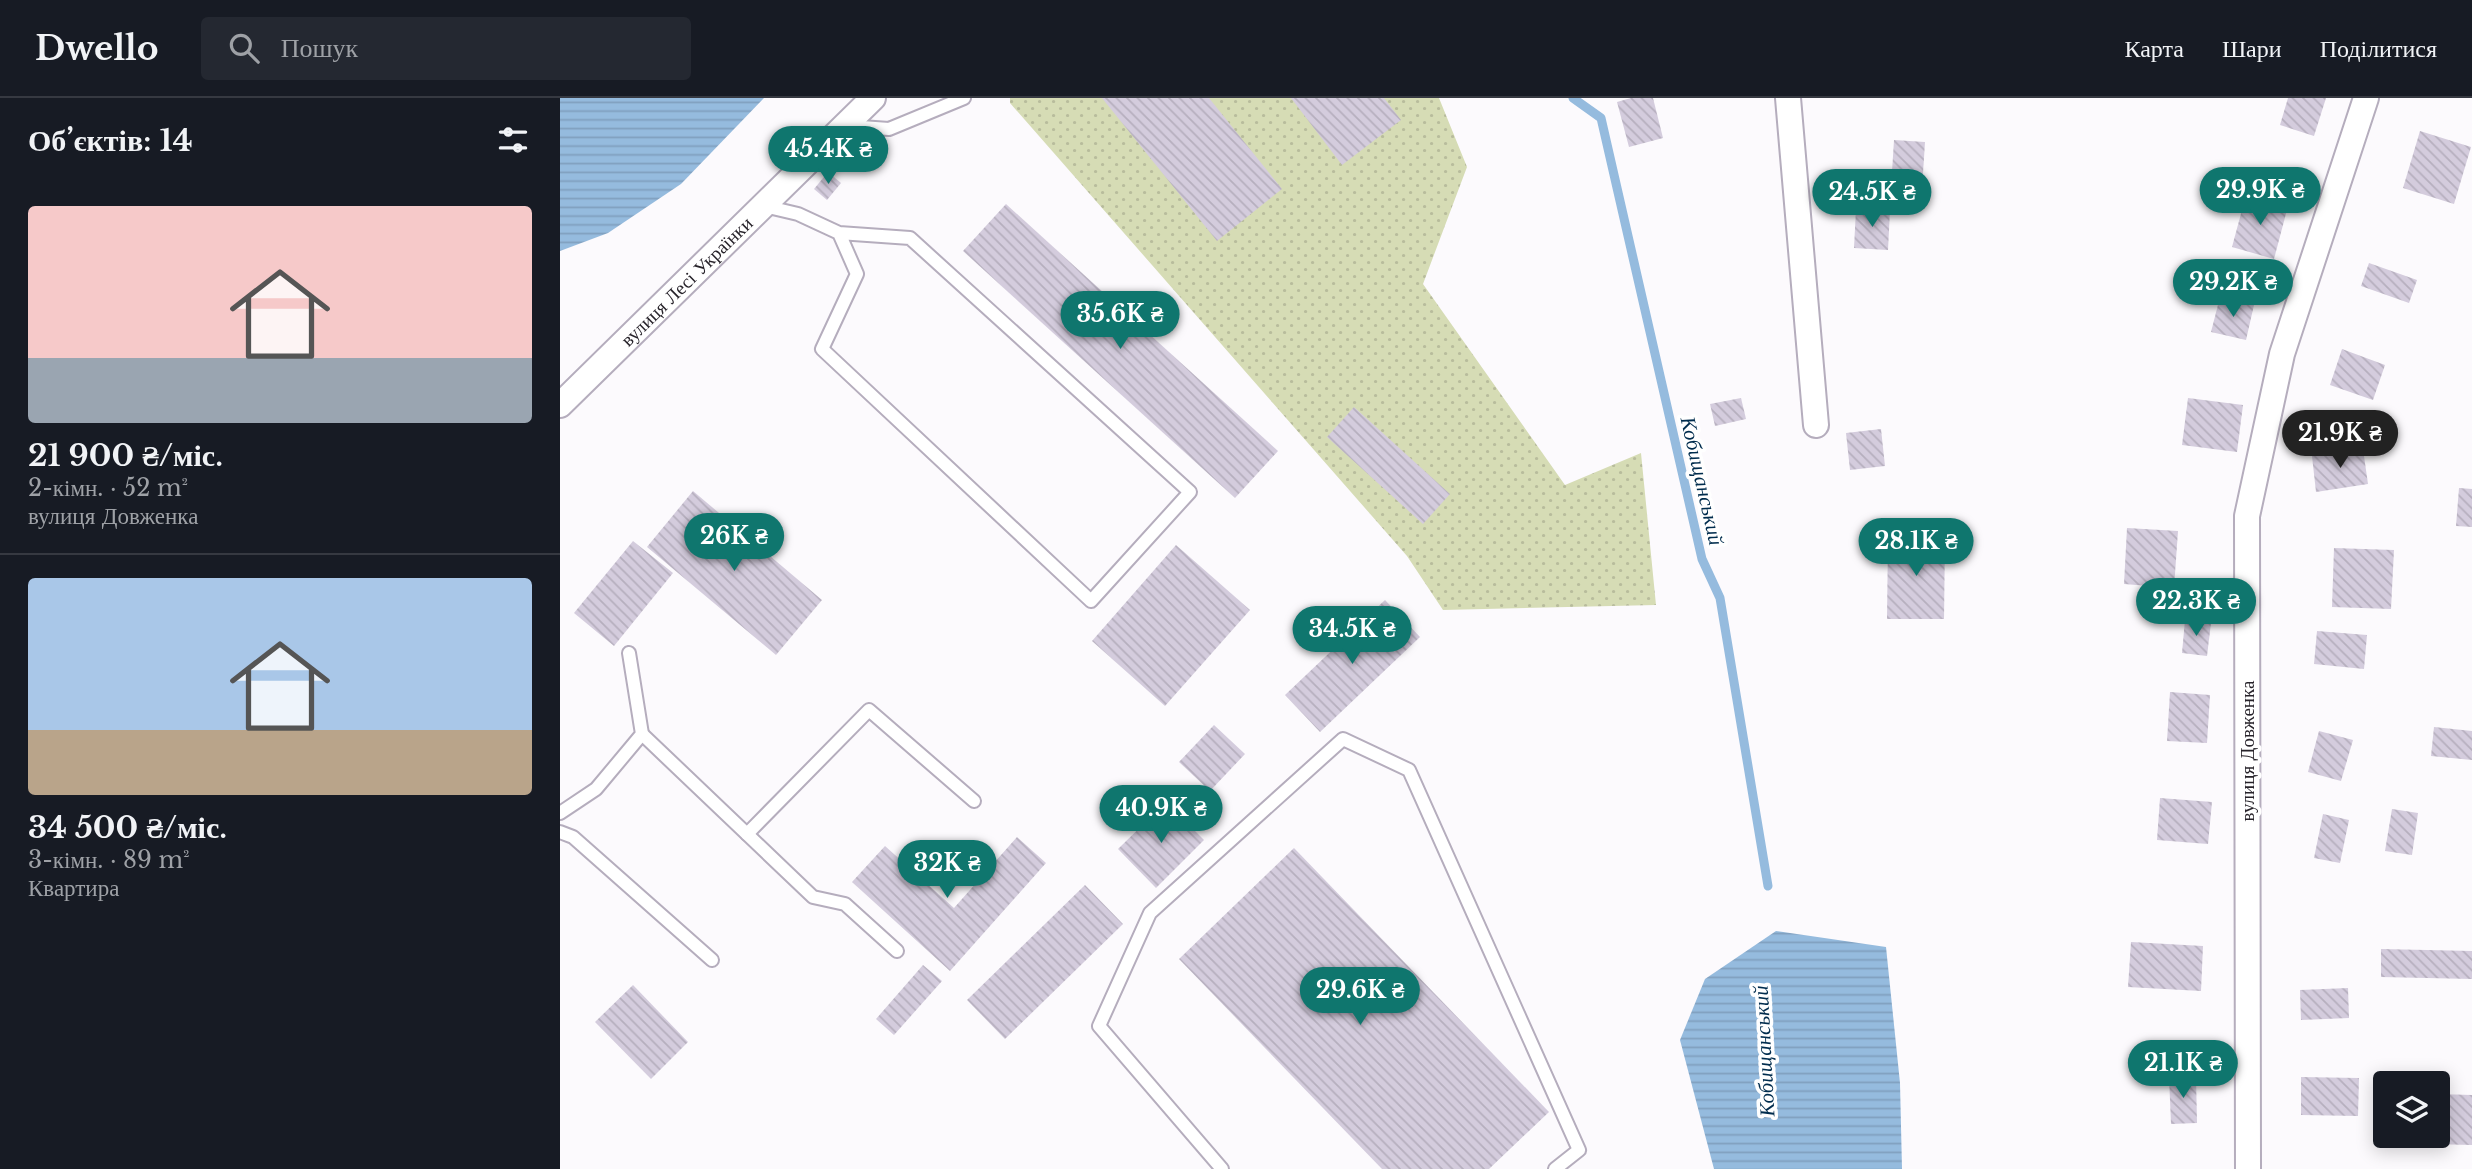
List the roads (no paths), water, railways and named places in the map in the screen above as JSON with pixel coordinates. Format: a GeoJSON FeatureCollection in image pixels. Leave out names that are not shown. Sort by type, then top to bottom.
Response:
{"type":"FeatureCollection","features":[{"type":"Feature","properties":{"kind":"street","name":"вулиця Лесі Українки"},"geometry":{"type":"LineString","coordinates":[[560,405],[873,98]]}},
{"type":"Feature","properties":{"kind":"street"},"geometry":{"type":"LineString","coordinates":[[1788,98],[1816,425]]}},
{"type":"Feature","properties":{"kind":"street","name":"вулиця Довженка"},"geometry":{"type":"LineString","coordinates":[[2248,1169],[2247,516],[2282,354],[2366,98]]}},
{"type":"Feature","properties":{"kind":"lane"},"geometry":{"type":"LineString","coordinates":[[847,126],[889,129],[964,98]]}},
{"type":"Feature","properties":{"kind":"lane"},"geometry":{"type":"LineString","coordinates":[[764,206],[798,214],[839,233],[909,238],[1190,492],[1091,601],[822,349],[857,274],[839,233]]}},
{"type":"Feature","properties":{"kind":"lane"},"geometry":{"type":"LineString","coordinates":[[629,653],[642,734],[813,897],[845,904],[897,951]]}},
{"type":"Feature","properties":{"kind":"lane"},"geometry":{"type":"LineString","coordinates":[[747,834],[869,710],[974,802]]}},
{"type":"Feature","properties":{"kind":"lane"},"geometry":{"type":"LineString","coordinates":[[560,813],[596,789],[642,734]]}},
{"type":"Feature","properties":{"kind":"lane"},"geometry":{"type":"LineString","coordinates":[[1222,1169],[1098,1026],[1150,913],[1343,739],[1409,770],[1579,1150],[1555,1169]]}},
{"type":"Feature","properties":{"kind":"lane"},"geometry":{"type":"LineString","coordinates":[[560,832],[573,837],[712,960]]}},
{"type":"Feature","properties":{"kind":"water"},"geometry":{"type":"Polygon","coordinates":[[[560,98],[764,98],[681,184],[608,233],[560,251],[560,98]]]}},
{"type":"Feature","properties":{"kind":"water"},"geometry":{"type":"Polygon","coordinates":[[[1776,931],[1886,947],[1900,1083],[1902,1169],[1714,1169],[1680,1040],[1705,979],[1776,931]]]}},
{"type":"Feature","properties":{"kind":"waterway","name":"Кобищанський"},"geometry":{"type":"LineString","coordinates":[[1573,98],[1601,118],[1702,559],[1720,598],[1768,886]]}}]}
